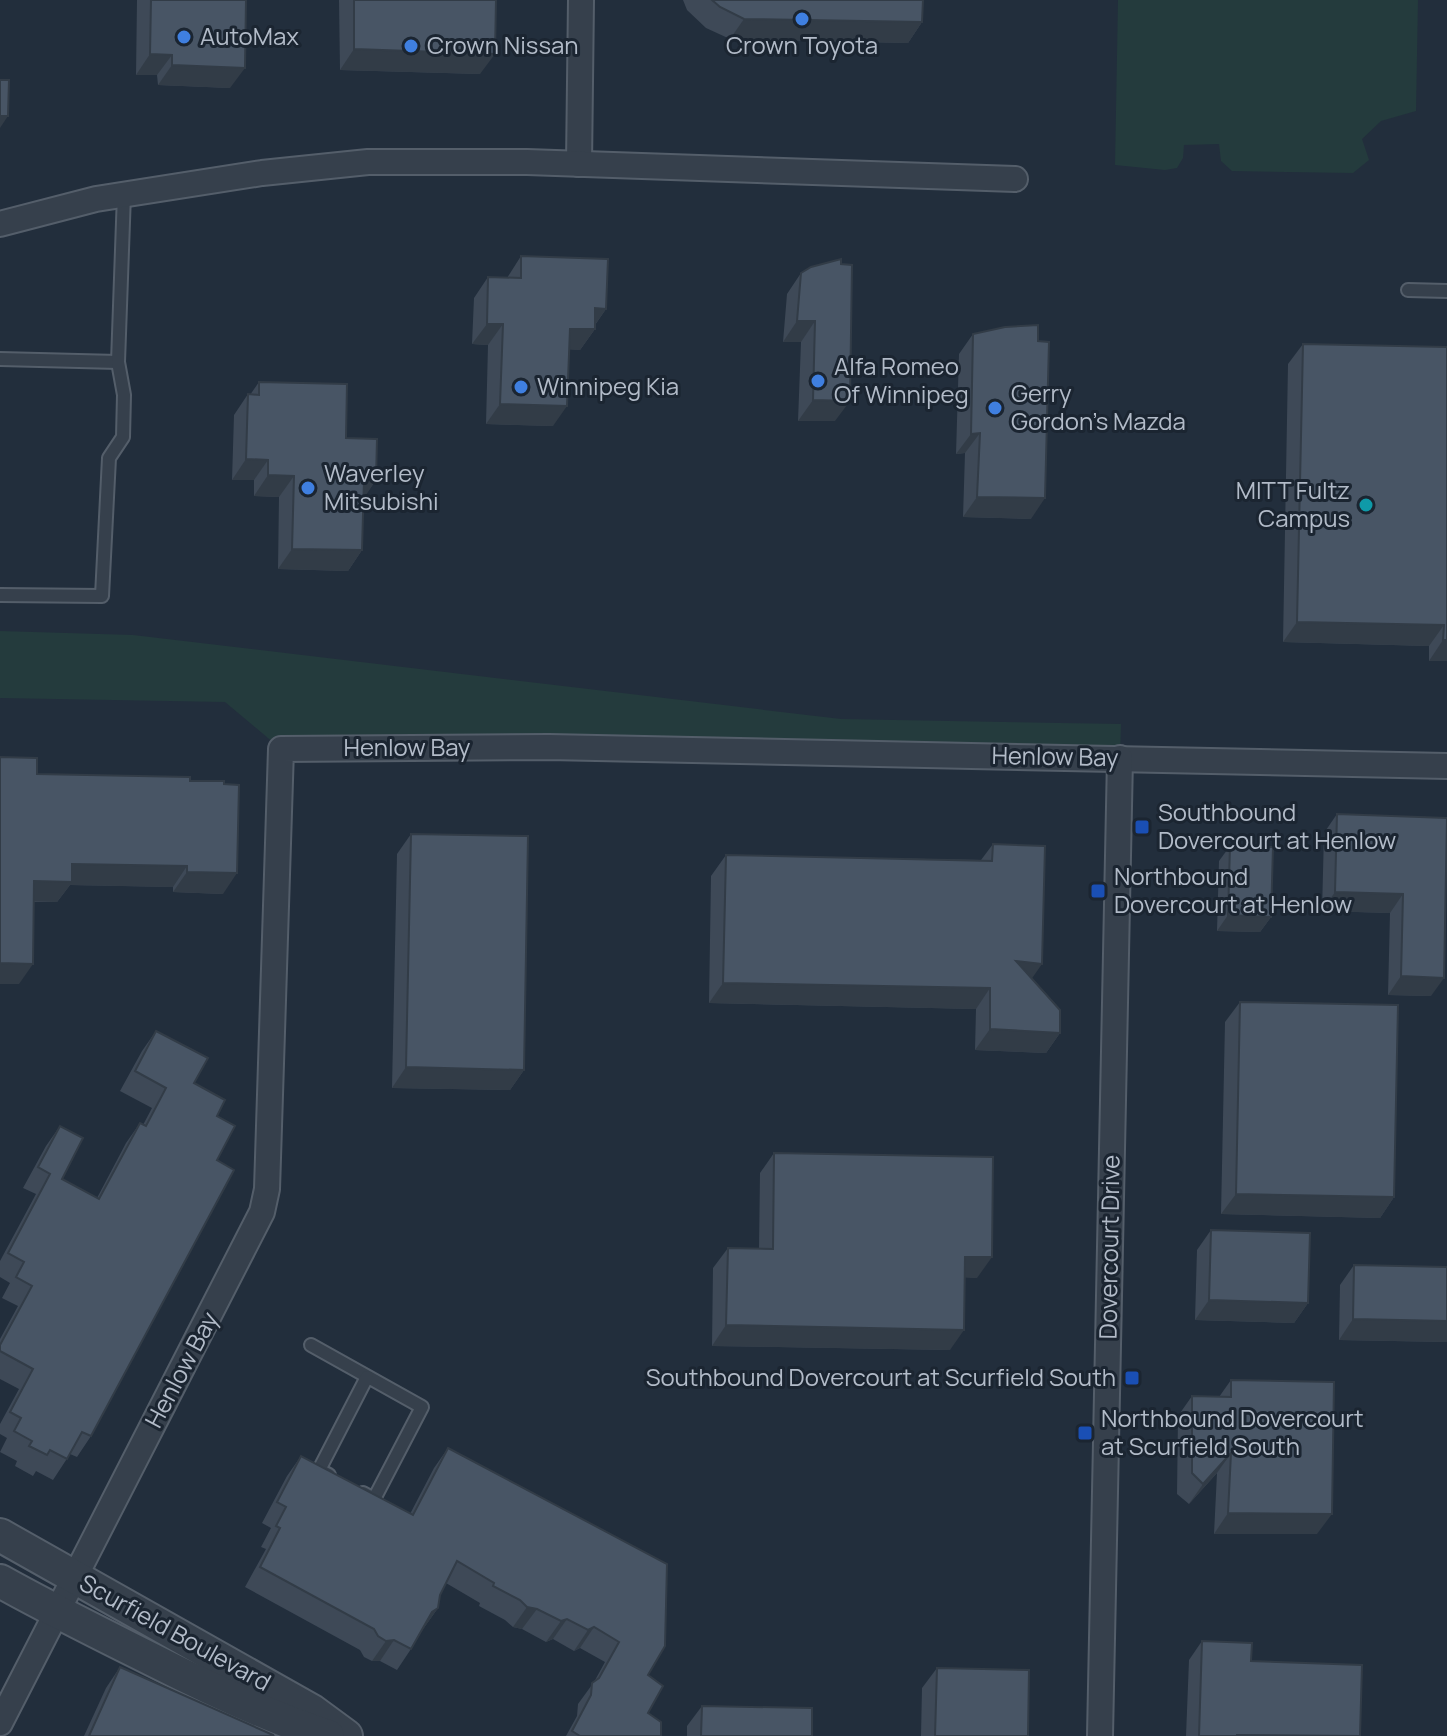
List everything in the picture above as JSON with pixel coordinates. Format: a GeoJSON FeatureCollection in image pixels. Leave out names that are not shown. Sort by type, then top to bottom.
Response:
{"type":"FeatureCollection","features":[{"type":"Feature","properties":{"kind":"street"},"geometry":{"type":"LineString","coordinates":[[579,164],[581,0]]}},
{"type":"Feature","properties":{"kind":"street"},"geometry":{"type":"LineString","coordinates":[[0,224],[124,194],[262,173],[368,162],[579,164],[1015,179]]}},
{"type":"Feature","properties":{"kind":"street","name":"Henlow Bay"},"geometry":{"type":"LineString","coordinates":[[0,1723],[262,1212],[267,1189],[281,749],[549,747],[1447,766]]}},
{"type":"Feature","properties":{"kind":"street","name":"Dovercourt Drive"},"geometry":{"type":"LineString","coordinates":[[1100,1736],[1120,758]]}},
{"type":"Feature","properties":{"kind":"street","name":"Scurfield Boulevard"},"geometry":{"type":"LineString","coordinates":[[0,1535],[312,1711],[346,1736]]}},
{"type":"Feature","properties":{"kind":"street","name":"Scurfield Boulevard"},"geometry":{"type":"LineString","coordinates":[[0,1581],[222,1695],[328,1736]]}},
{"type":"Feature","properties":{"kind":"lane"},"geometry":{"type":"LineString","coordinates":[[0,595],[102,596],[109,458],[123,437],[124,395],[118,362],[124,194]]}},
{"type":"Feature","properties":{"kind":"lane"},"geometry":{"type":"LineString","coordinates":[[1408,290],[1447,291]]}},
{"type":"Feature","properties":{"kind":"lane"},"geometry":{"type":"LineString","coordinates":[[0,359],[118,362]]}},
{"type":"Feature","properties":{"kind":"lane"},"geometry":{"type":"LineString","coordinates":[[311,1345],[422,1407],[374,1499],[319,1470],[367,1377]]}},
{"type":"Feature","properties":{"kind":"green space"},"geometry":{"type":"Polygon","coordinates":[[[1118,0],[1418,0],[1416,111],[1381,121],[1362,139],[1369,160],[1353,173],[1232,171],[1221,161],[1219,144],[1184,145],[1183,158],[1177,168],[1165,170],[1115,165],[1118,0]]]}},
{"type":"Feature","properties":{"kind":"green space"},"geometry":{"type":"Polygon","coordinates":[[[0,631],[133,635],[841,719],[1121,724],[1120,758],[281,749],[225,702],[0,698],[0,631]]]}},
{"type":"Feature","properties":{"kind":"building","name":"AutoMax"},"geometry":{"type":"Polygon","coordinates":[[[151,0],[246,0],[245,68],[172,65],[172,55],[150,54],[151,0]]]}},
{"type":"Feature","properties":{"kind":"building","name":"Crown Nissan"},"geometry":{"type":"Polygon","coordinates":[[[354,0],[496,0],[495,54],[354,49],[354,0]]]}},
{"type":"Feature","properties":{"kind":"building"},"geometry":{"type":"Polygon","coordinates":[[[712,0],[923,0],[922,22],[744,19],[712,0]]]}},
{"type":"Feature","properties":{"kind":"building"},"geometry":{"type":"Polygon","coordinates":[[[0,80],[9,80],[8,116],[0,116],[0,80]]]}},
{"type":"Feature","properties":{"kind":"building","name":"Winnipeg Kia"},"geometry":{"type":"Polygon","coordinates":[[[521,256],[608,259],[606,309],[595,308],[595,329],[570,329],[567,406],[500,404],[503,324],[487,324],[488,277],[521,278],[521,256]]]}},
{"type":"Feature","properties":{"kind":"building"},"geometry":{"type":"Polygon","coordinates":[[[841,259],[841,264],[852,265],[850,401],[813,400],[815,321],[797,321],[801,273],[841,259]]]}},
{"type":"Feature","properties":{"kind":"building","name":"Gerry Gordon's Mazda"},"geometry":{"type":"Polygon","coordinates":[[[1038,325],[1038,341],[1049,342],[1045,498],[977,497],[980,433],[971,434],[973,334],[1005,327],[1038,325]]]}},
{"type":"Feature","properties":{"kind":"building","name":"MITT Fultz Campus"},"geometry":{"type":"Polygon","coordinates":[[[1303,344],[1447,347],[1447,640],[1443,640],[1444,625],[1297,622],[1303,344]]]}},
{"type":"Feature","properties":{"kind":"building","name":"Waverley Mitsubishi"},"geometry":{"type":"Polygon","coordinates":[[[259,382],[347,384],[346,438],[377,439],[376,480],[364,480],[362,550],[292,549],[294,476],[268,475],[268,460],[246,459],[248,394],[259,395],[259,382]]]}},
{"type":"Feature","properties":{"kind":"building"},"geometry":{"type":"Polygon","coordinates":[[[0,757],[37,758],[37,774],[190,777],[190,781],[224,781],[224,784],[239,785],[237,873],[187,872],[187,866],[72,864],[72,882],[34,881],[33,964],[0,963],[0,757]]]}},
{"type":"Feature","properties":{"kind":"building"},"geometry":{"type":"Polygon","coordinates":[[[1337,814],[1447,818],[1444,978],[1401,976],[1403,894],[1335,892],[1337,814]]]}},
{"type":"Feature","properties":{"kind":"building"},"geometry":{"type":"Polygon","coordinates":[[[411,834],[528,836],[524,1070],[406,1067],[411,834]]]}},
{"type":"Feature","properties":{"kind":"building"},"geometry":{"type":"Polygon","coordinates":[[[993,844],[1045,846],[1042,964],[1016,961],[1060,1010],[1060,1033],[990,1029],[990,988],[723,983],[726,855],[992,861],[993,844]]]}},
{"type":"Feature","properties":{"kind":"building"},"geometry":{"type":"Polygon","coordinates":[[[1230,846],[1273,847],[1271,917],[1228,915],[1230,846]]]}},
{"type":"Feature","properties":{"kind":"building"},"geometry":{"type":"Polygon","coordinates":[[[1240,1002],[1398,1005],[1394,1197],[1236,1194],[1240,1002]]]}},
{"type":"Feature","properties":{"kind":"building"},"geometry":{"type":"Polygon","coordinates":[[[156,1031],[208,1058],[194,1083],[225,1100],[217,1116],[235,1126],[217,1160],[234,1170],[91,1436],[82,1432],[67,1459],[50,1450],[47,1455],[29,1446],[32,1441],[14,1431],[21,1418],[10,1412],[33,1369],[0,1351],[0,1345],[32,1286],[16,1277],[24,1262],[8,1253],[50,1174],[38,1167],[60,1126],[83,1138],[62,1179],[99,1199],[140,1123],[146,1126],[166,1088],[135,1071],[156,1031]]]}},
{"type":"Feature","properties":{"kind":"building"},"geometry":{"type":"Polygon","coordinates":[[[774,1153],[993,1157],[992,1257],[965,1257],[964,1330],[726,1325],[728,1248],[773,1249],[774,1153]]]}},
{"type":"Feature","properties":{"kind":"building"},"geometry":{"type":"Polygon","coordinates":[[[1211,1230],[1310,1233],[1308,1303],[1209,1300],[1211,1230]]]}},
{"type":"Feature","properties":{"kind":"building"},"geometry":{"type":"Polygon","coordinates":[[[1354,1265],[1447,1267],[1447,1321],[1353,1319],[1354,1265]]]}},
{"type":"Feature","properties":{"kind":"building"},"geometry":{"type":"Polygon","coordinates":[[[1231,1380],[1334,1382],[1332,1514],[1228,1513],[1231,1453],[1203,1484],[1192,1473],[1192,1396],[1231,1397],[1231,1380]]]}},
{"type":"Feature","properties":{"kind":"building"},"geometry":{"type":"Polygon","coordinates":[[[448,1448],[667,1564],[665,1646],[648,1675],[663,1686],[648,1713],[661,1722],[661,1736],[580,1736],[572,1731],[591,1695],[592,1683],[599,1678],[619,1642],[594,1627],[588,1630],[567,1619],[561,1621],[527,1607],[457,1561],[440,1595],[438,1608],[432,1612],[411,1649],[394,1640],[386,1641],[374,1629],[260,1567],[280,1528],[276,1526],[286,1507],[277,1502],[301,1456],[413,1515],[448,1448]]]}},
{"type":"Feature","properties":{"kind":"building"},"geometry":{"type":"Polygon","coordinates":[[[1202,1641],[1252,1643],[1251,1661],[1362,1665],[1360,1736],[1199,1736],[1202,1641]]]}},
{"type":"Feature","properties":{"kind":"building"},"geometry":{"type":"Polygon","coordinates":[[[120,1667],[273,1735],[273,1736],[89,1736],[120,1667]]]}},
{"type":"Feature","properties":{"kind":"building"},"geometry":{"type":"Polygon","coordinates":[[[937,1668],[1029,1670],[1028,1736],[935,1736],[937,1668]]]}},
{"type":"Feature","properties":{"kind":"building"},"geometry":{"type":"Polygon","coordinates":[[[702,1706],[812,1708],[812,1736],[701,1736],[702,1706]]]}},
{"type":"Feature","properties":{"kind":"place","name":"Crown Toyota"},"geometry":{"type":"Point","coordinates":[802,19]}},
{"type":"Feature","properties":{"kind":"place","name":"AutoMax"},"geometry":{"type":"Point","coordinates":[184,37]}},
{"type":"Feature","properties":{"kind":"place","name":"Crown Nissan"},"geometry":{"type":"Point","coordinates":[411,46]}},
{"type":"Feature","properties":{"kind":"place","name":"Alfa Romeo Of Winnipeg"},"geometry":{"type":"Point","coordinates":[818,381]}},
{"type":"Feature","properties":{"kind":"place","name":"Winnipeg Kia"},"geometry":{"type":"Point","coordinates":[521,387]}},
{"type":"Feature","properties":{"kind":"place","name":"Gerry Gordon's Mazda"},"geometry":{"type":"Point","coordinates":[995,408]}},
{"type":"Feature","properties":{"kind":"place","name":"Waverley Mitsubishi"},"geometry":{"type":"Point","coordinates":[308,488]}},
{"type":"Feature","properties":{"kind":"place","name":"MITT Fultz Campus"},"geometry":{"type":"Point","coordinates":[1366,505]}},
{"type":"Feature","properties":{"kind":"place","name":"Southbound Dovercourt at Henlow"},"geometry":{"type":"Point","coordinates":[1142,827]}},
{"type":"Feature","properties":{"kind":"place","name":"Northbound Dovercourt at Henlow"},"geometry":{"type":"Point","coordinates":[1098,891]}},
{"type":"Feature","properties":{"kind":"place","name":"Southbound Dovercourt at Scurfield South"},"geometry":{"type":"Point","coordinates":[1132,1378]}},
{"type":"Feature","properties":{"kind":"place","name":"Northbound Dovercourt at Scurfield South"},"geometry":{"type":"Point","coordinates":[1085,1433]}}]}
